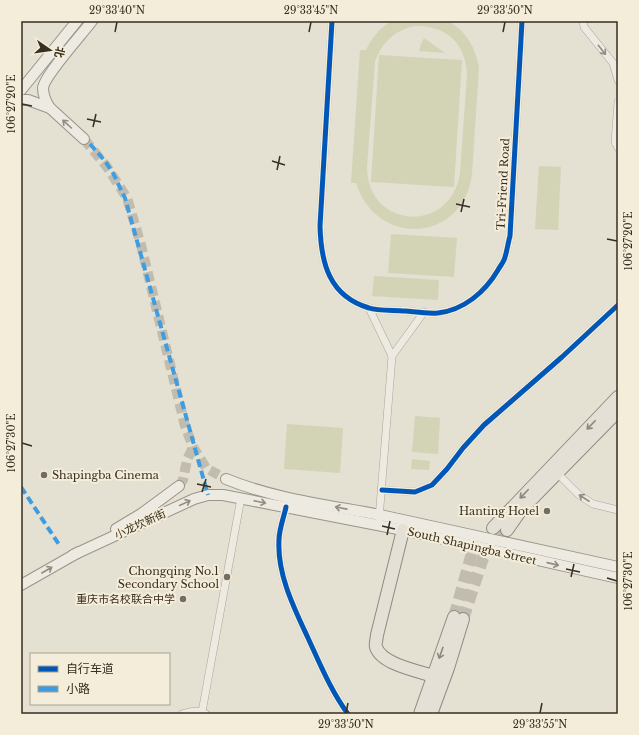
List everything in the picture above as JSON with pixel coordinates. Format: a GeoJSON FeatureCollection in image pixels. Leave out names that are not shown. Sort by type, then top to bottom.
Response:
{"type":"FeatureCollection","features":[{"type":"Feature","properties":{"kind":"main road"},"geometry":{"type":"LineString","coordinates":[[21,90],[77,21]]}},
{"type":"Feature","properties":{"kind":"main road"},"geometry":{"type":"LineString","coordinates":[[84,139],[50,108],[46,102],[43,87],[48,76],[92,21]]}},
{"type":"Feature","properties":{"kind":"main road"},"geometry":{"type":"LineString","coordinates":[[21,100],[39,103],[50,108]]}},
{"type":"Feature","properties":{"kind":"main road"},"geometry":{"type":"LineString","coordinates":[[507,530],[521,510],[554,470],[618,397]]}},
{"type":"Feature","properties":{"kind":"main road"},"geometry":{"type":"LineString","coordinates":[[493,528],[618,411]]}},
{"type":"Feature","properties":{"kind":"main road","name":"South Shapingba Street"},"geometry":{"type":"LineString","coordinates":[[226,479],[268,494],[379,520],[618,567]]}},
{"type":"Feature","properties":{"kind":"main road","name":"小龙坎新街"},"geometry":{"type":"LineString","coordinates":[[21,585],[141,514],[179,486]]}},
{"type":"Feature","properties":{"kind":"main road","name":"South Shapingba Street"},"geometry":{"type":"LineString","coordinates":[[208,495],[223,495],[286,507],[379,520],[403,530],[618,578]]}},
{"type":"Feature","properties":{"kind":"main road","name":"小龙坎新街"},"geometry":{"type":"LineString","coordinates":[[73,555],[194,499],[208,495]]}},
{"type":"Feature","properties":{"kind":"main road"},"geometry":{"type":"LineString","coordinates":[[403,530],[377,635],[376,647],[381,656],[391,662],[433,676]]}},
{"type":"Feature","properties":{"kind":"main road"},"geometry":{"type":"LineString","coordinates":[[420,714],[433,676],[458,618],[448,668],[431,714]]}},
{"type":"Feature","properties":{"kind":"street"},"geometry":{"type":"LineString","coordinates":[[332,21],[320,243],[324,264],[331,281],[348,298],[369,308],[392,356],[379,520]]}},
{"type":"Feature","properties":{"kind":"street","name":"Tri-Friend Road"},"geometry":{"type":"LineString","coordinates":[[369,308],[438,313],[458,308],[472,300],[484,289],[495,276],[505,258],[510,236],[522,21]]}},
{"type":"Feature","properties":{"kind":"street"},"geometry":{"type":"LineString","coordinates":[[583,21],[584,27],[613,63],[618,80]]}},
{"type":"Feature","properties":{"kind":"street"},"geometry":{"type":"LineString","coordinates":[[618,102],[615,142],[618,148]]}},
{"type":"Feature","properties":{"kind":"street"},"geometry":{"type":"LineString","coordinates":[[382,490],[416,492],[432,485],[447,469],[462,448],[484,425],[562,357],[618,305]]}},
{"type":"Feature","properties":{"kind":"street"},"geometry":{"type":"LineString","coordinates":[[392,356],[424,312]]}},
{"type":"Feature","properties":{"kind":"street"},"geometry":{"type":"LineString","coordinates":[[554,470],[579,495],[593,504],[618,510]]}},
{"type":"Feature","properties":{"kind":"street"},"geometry":{"type":"LineString","coordinates":[[182,714],[188,712],[204,713],[241,498]]}},
{"type":"Feature","properties":{"kind":"street"},"geometry":{"type":"LineString","coordinates":[[286,507],[279,539],[280,562],[288,592],[298,619],[323,671],[348,714]]}},
{"type":"Feature","properties":{"kind":"green space"},"geometry":{"type":"Polygon","coordinates":[[[392,21],[450,22],[466,36],[473,47],[479,67],[472,174],[466,197],[453,213],[437,224],[419,229],[400,227],[382,219],[367,204],[356,183],[351,183],[360,50],[366,50],[376,34],[392,21]],[[415,26],[401,30],[395,34],[381,48],[375,61],[367,167],[371,188],[380,203],[394,212],[410,216],[427,215],[442,207],[453,193],[460,173],[467,75],[466,64],[459,46],[453,38],[436,29],[415,26]]]}},
{"type":"Feature","properties":{"kind":"green space"},"geometry":{"type":"Polygon","coordinates":[[[424,38],[445,53],[419,51],[424,38]]]}},
{"type":"Feature","properties":{"kind":"green space"},"geometry":{"type":"Polygon","coordinates":[[[379,55],[462,60],[454,187],[371,182],[379,55]]]}},
{"type":"Feature","properties":{"kind":"green space"},"geometry":{"type":"Polygon","coordinates":[[[539,166],[561,167],[558,230],[535,229],[539,166]]]}},
{"type":"Feature","properties":{"kind":"green space"},"geometry":{"type":"Polygon","coordinates":[[[391,234],[457,238],[454,277],[388,273],[391,234]]]}},
{"type":"Feature","properties":{"kind":"green space"},"geometry":{"type":"Polygon","coordinates":[[[374,276],[439,280],[438,300],[372,296],[374,276]]]}},
{"type":"Feature","properties":{"kind":"green space"},"geometry":{"type":"Polygon","coordinates":[[[415,416],[440,418],[438,454],[412,452],[415,416]]]}},
{"type":"Feature","properties":{"kind":"green space"},"geometry":{"type":"Polygon","coordinates":[[[287,424],[343,428],[340,473],[284,469],[287,424]]]}},
{"type":"Feature","properties":{"kind":"green space"},"geometry":{"type":"Polygon","coordinates":[[[412,459],[430,461],[429,470],[411,469],[412,459]]]}},
{"type":"Feature","properties":{"kind":"tunnel"},"geometry":{"type":"LineString","coordinates":[[84,139],[107,167],[127,198],[141,245],[185,426],[193,447],[206,468],[226,479]]}},
{"type":"Feature","properties":{"kind":"tunnel"},"geometry":{"type":"LineString","coordinates":[[179,486],[183,480],[187,460],[193,447]]}},
{"type":"Feature","properties":{"kind":"tunnel"},"geometry":{"type":"LineString","coordinates":[[463,619],[483,558],[507,530]]}},
{"type":"Feature","properties":{"kind":"tunnel"},"geometry":{"type":"LineString","coordinates":[[454,617],[472,553],[483,539]]}},
{"type":"Feature","properties":{"kind":"marked path"},"geometry":{"type":"LineString","coordinates":[[90,144],[113,173],[125,198],[208,495]]}},
{"type":"Feature","properties":{"kind":"marked path"},"geometry":{"type":"LineString","coordinates":[[21,487],[60,546]]}},
{"type":"Feature","properties":{"kind":"cycle path"},"geometry":{"type":"LineString","coordinates":[[332,21],[320,226],[322,253],[325,265],[336,287],[355,303],[377,310],[430,313],[448,311],[473,299],[487,286],[504,259],[510,236],[522,21]]}},
{"type":"Feature","properties":{"kind":"cycle path"},"geometry":{"type":"LineString","coordinates":[[382,490],[415,492],[432,485],[484,425],[562,357],[618,305]]}},
{"type":"Feature","properties":{"kind":"cycle path"},"geometry":{"type":"LineString","coordinates":[[286,507],[279,536],[279,553],[284,578],[292,603],[321,667],[336,696],[348,714]]}},
{"type":"Feature","properties":{"kind":"place","name":"Shapingba Cinema"},"geometry":{"type":"Point","coordinates":[44,475]}},
{"type":"Feature","properties":{"kind":"place","name":"Hanting Hotel"},"geometry":{"type":"Point","coordinates":[547,511]}},
{"type":"Feature","properties":{"kind":"place","name":"Chongqing No.1 Secondary School"},"geometry":{"type":"Point","coordinates":[227,577]}},
{"type":"Feature","properties":{"kind":"place","name":"重庆市名校联合中学"},"geometry":{"type":"Point","coordinates":[183,599]}}]}
